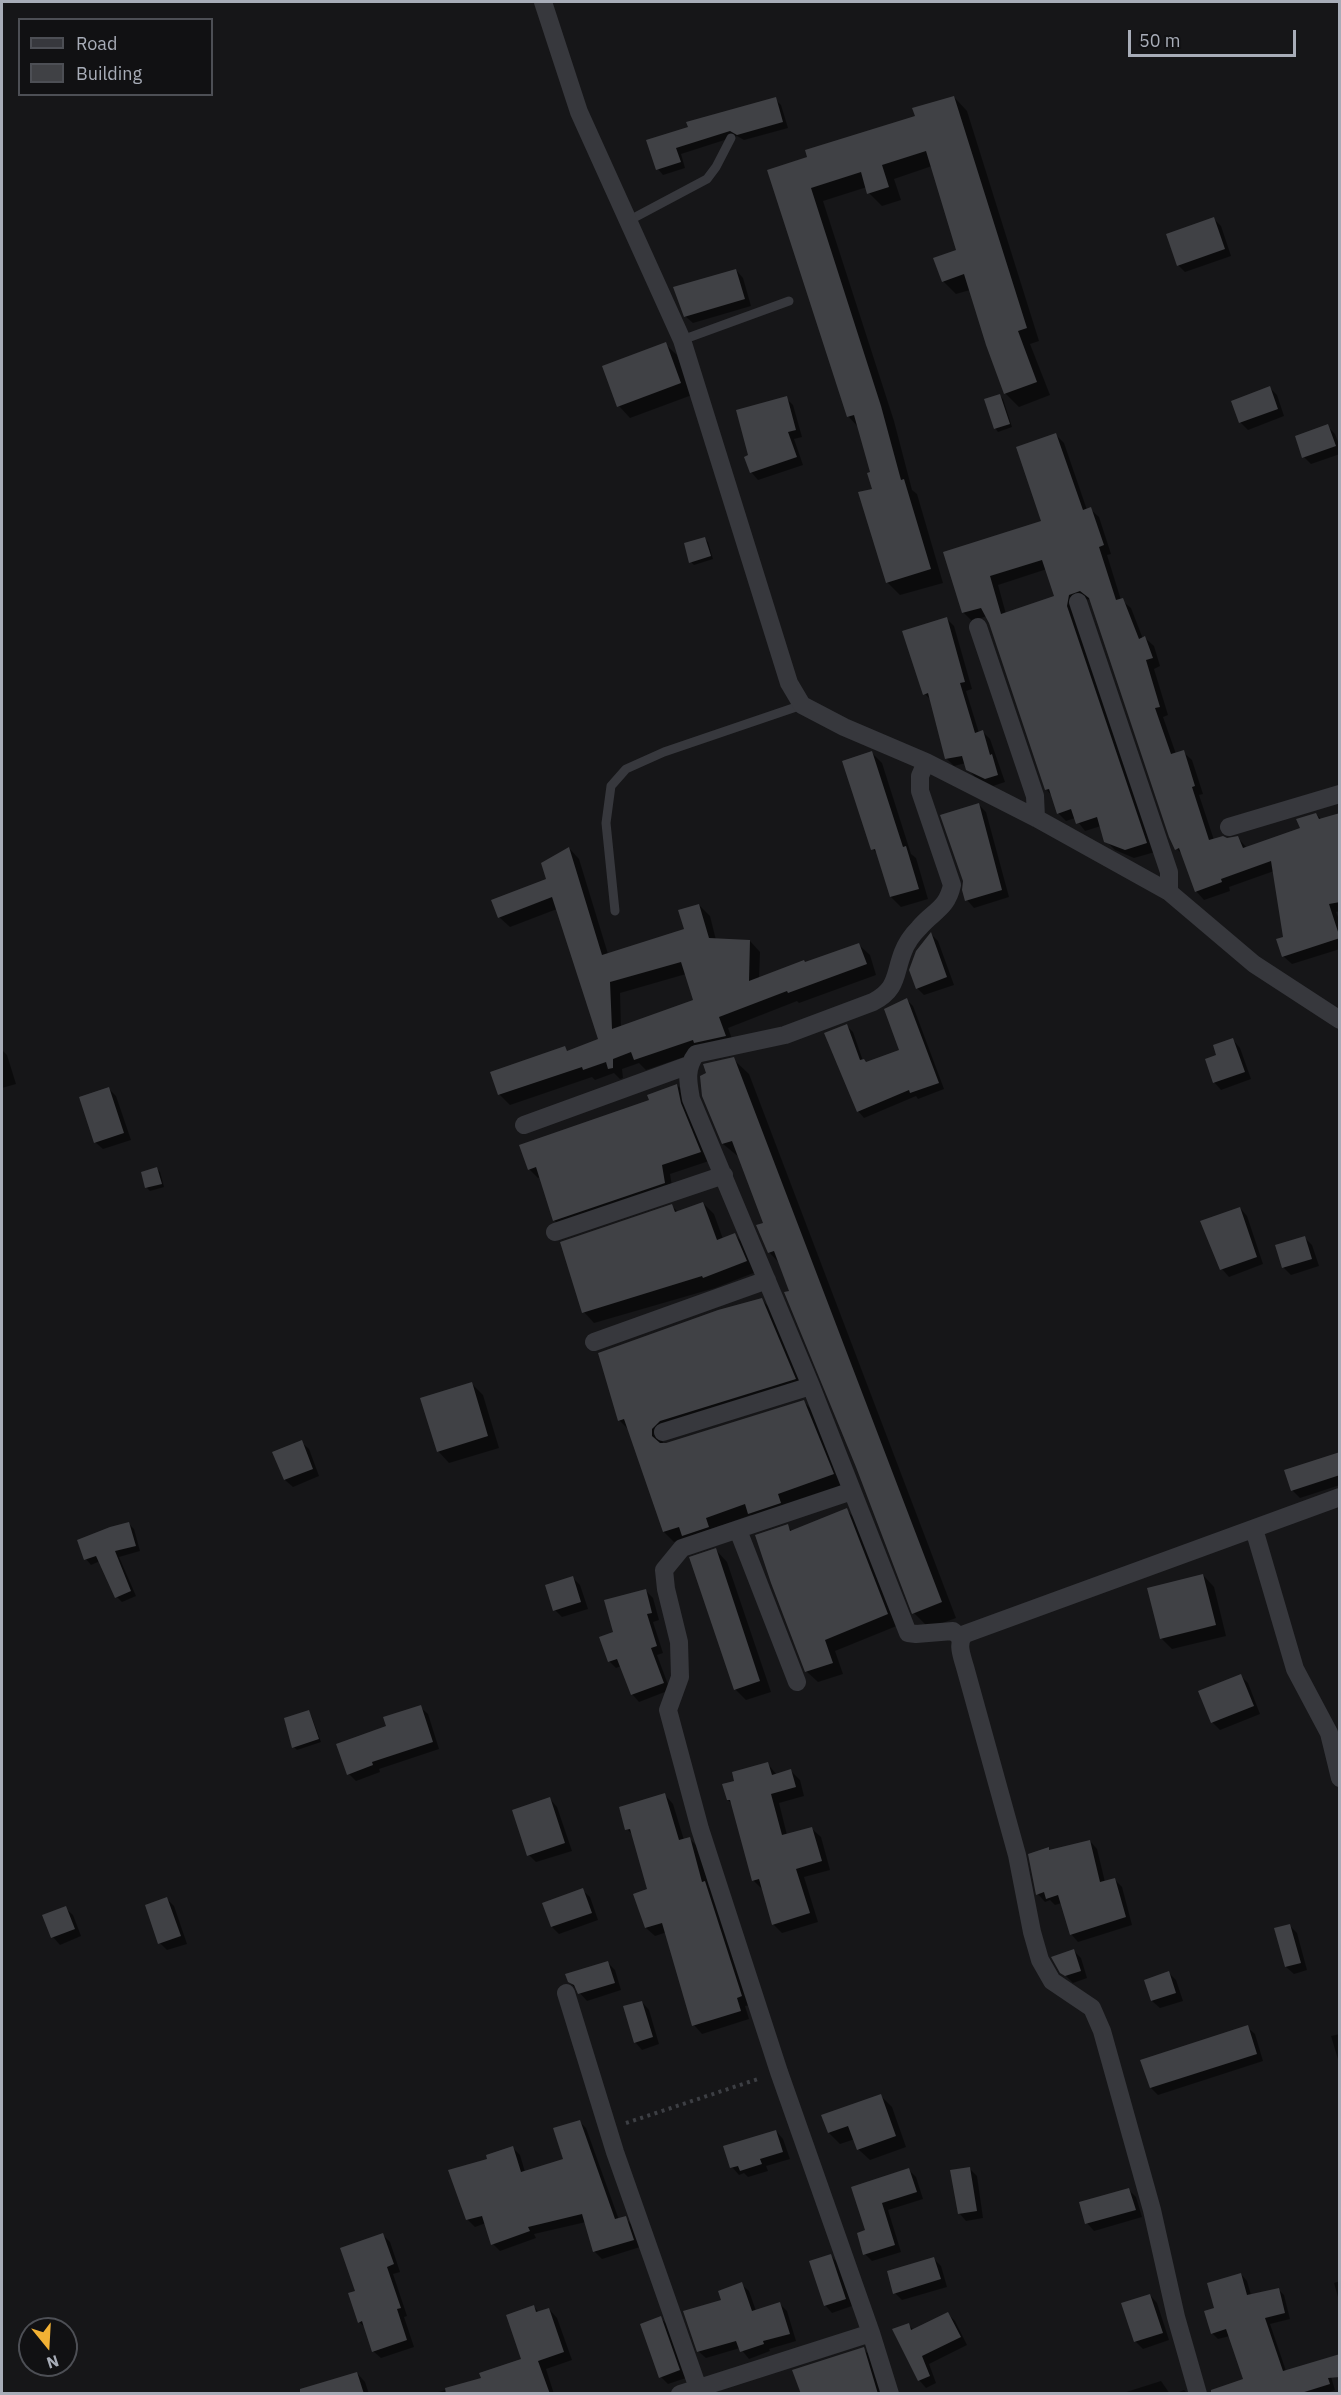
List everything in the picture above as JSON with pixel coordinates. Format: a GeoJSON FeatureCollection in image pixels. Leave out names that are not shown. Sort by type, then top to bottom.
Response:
{"type":"FeatureCollection","features":[{"type":"Feature","properties":{"kind":"street"},"geometry":{"type":"LineString","coordinates":[[543,2],[579,111],[682,340],[789,682],[802,705],[844,727],[926,762],[1036,818],[1169,892],[1254,964],[1340,1020]]}},
{"type":"Feature","properties":{"kind":"street"},"geometry":{"type":"LineString","coordinates":[[1078,602],[1169,872],[1169,892]]}},
{"type":"Feature","properties":{"kind":"street"},"geometry":{"type":"LineString","coordinates":[[978,627],[1035,796],[1036,818]]}},
{"type":"Feature","properties":{"kind":"street"},"geometry":{"type":"LineString","coordinates":[[926,762],[920,776],[920,791],[952,885],[949,898],[919,928],[903,951],[891,988],[885,996],[873,1002],[785,1035],[696,1054],[689,1065],[687,1082],[691,1099],[811,1386],[908,1633],[916,1635],[953,1631],[961,1638]]}},
{"type":"Feature","properties":{"kind":"street"},"geometry":{"type":"LineString","coordinates":[[1229,827],[1340,794]]}},
{"type":"Feature","properties":{"kind":"street"},"geometry":{"type":"LineString","coordinates":[[524,1125],[689,1065]]}},
{"type":"Feature","properties":{"kind":"street"},"geometry":{"type":"LineString","coordinates":[[555,1232],[724,1175]]}},
{"type":"Feature","properties":{"kind":"street"},"geometry":{"type":"LineString","coordinates":[[594,1342],[767,1280]]}},
{"type":"Feature","properties":{"kind":"street"},"geometry":{"type":"LineString","coordinates":[[663,1432],[811,1386]]}},
{"type":"Feature","properties":{"kind":"street"},"geometry":{"type":"LineString","coordinates":[[852,1491],[682,1548],[664,1570],[666,1589],[679,1642],[680,1677],[668,1710],[700,1829],[778,2072],[871,2333],[890,2394]]}},
{"type":"Feature","properties":{"kind":"street"},"geometry":{"type":"LineString","coordinates":[[1198,2394],[1176,2317],[1152,2210],[1102,2031],[1092,2008],[1052,1981],[1040,1960],[1032,1932],[1017,1855],[964,1667],[960,1646],[961,1638],[965,1634],[1340,1497]]}},
{"type":"Feature","properties":{"kind":"street"},"geometry":{"type":"LineString","coordinates":[[1254,1529],[1295,1669],[1329,1733],[1340,1778]]}},
{"type":"Feature","properties":{"kind":"street"},"geometry":{"type":"LineString","coordinates":[[738,1530],[797,1682]]}},
{"type":"Feature","properties":{"kind":"street"},"geometry":{"type":"LineString","coordinates":[[566,1993],[610,2129],[615,2152],[698,2388]]}},
{"type":"Feature","properties":{"kind":"street"},"geometry":{"type":"LineString","coordinates":[[680,2394],[871,2333]]}},
{"type":"Feature","properties":{"kind":"lane"},"geometry":{"type":"LineString","coordinates":[[628,221],[707,179],[731,138]]}},
{"type":"Feature","properties":{"kind":"lane"},"geometry":{"type":"LineString","coordinates":[[682,340],[789,301]]}},
{"type":"Feature","properties":{"kind":"lane"},"geometry":{"type":"LineString","coordinates":[[615,911],[606,823],[612,786],[626,769],[664,752],[802,705]]}},
{"type":"Feature","properties":{"kind":"path"},"geometry":{"type":"LineString","coordinates":[[610,2129],[778,2072]]}},
{"type":"Feature","properties":{"kind":"building"},"geometry":{"type":"Polygon","coordinates":[[[954,96],[1027,328],[1018,331],[1037,382],[1004,394],[964,274],[942,282],[933,258],[956,250],[926,151],[882,165],[889,187],[867,194],[861,172],[811,188],[881,406],[901,480],[904,479],[931,569],[886,583],[858,492],[872,489],[867,473],[870,472],[854,415],[847,417],[767,170],[807,157],[805,150],[915,116],[912,108],[954,96]]]}},
{"type":"Feature","properties":{"kind":"building"},"geometry":{"type":"Polygon","coordinates":[[[776,97],[783,122],[737,135],[730,131],[676,148],[681,162],[656,170],[646,140],[688,127],[686,122],[776,97]]]}},
{"type":"Feature","properties":{"kind":"building"},"geometry":{"type":"Polygon","coordinates":[[[1214,217],[1225,249],[1177,266],[1166,234],[1214,217]]]}},
{"type":"Feature","properties":{"kind":"building"},"geometry":{"type":"Polygon","coordinates":[[[736,269],[745,299],[684,317],[673,287],[736,269]]]}},
{"type":"Feature","properties":{"kind":"building"},"geometry":{"type":"Polygon","coordinates":[[[666,342],[681,383],[617,407],[602,366],[666,342]]]}},
{"type":"Feature","properties":{"kind":"building"},"geometry":{"type":"Polygon","coordinates":[[[1270,386],[1278,409],[1239,423],[1231,401],[1270,386]]]}},
{"type":"Feature","properties":{"kind":"building"},"geometry":{"type":"Polygon","coordinates":[[[1000,394],[1010,424],[994,429],[984,399],[1000,394]]]}},
{"type":"Feature","properties":{"kind":"building"},"geometry":{"type":"Polygon","coordinates":[[[787,396],[796,430],[788,432],[797,457],[750,473],[744,457],[748,455],[736,410],[787,396]]]}},
{"type":"Feature","properties":{"kind":"building"},"geometry":{"type":"Polygon","coordinates":[[[1328,424],[1336,446],[1302,458],[1295,436],[1328,424]]]}},
{"type":"Feature","properties":{"kind":"building"},"geometry":{"type":"Polygon","coordinates":[[[1056,433],[1083,510],[1091,507],[1104,545],[1099,547],[1116,600],[1123,598],[1139,639],[1145,636],[1153,658],[1146,660],[1160,707],[1155,708],[1171,754],[1184,750],[1195,786],[1192,787],[1209,840],[1223,836],[1227,838],[1238,836],[1243,848],[1300,828],[1296,819],[1316,813],[1319,819],[1340,813],[1340,902],[1329,904],[1340,938],[1282,957],[1276,939],[1283,937],[1271,861],[1221,879],[1222,882],[1195,892],[1179,848],[1175,850],[1169,837],[1089,598],[1080,591],[1069,595],[1067,606],[1147,843],[1125,850],[1104,842],[1097,817],[1076,824],[1071,809],[1057,814],[1049,789],[1045,790],[989,623],[981,608],[962,613],[943,552],[1041,521],[1016,447],[1056,433]],[[1042,560],[990,576],[1001,614],[1054,596],[1042,560]]]}},
{"type":"Feature","properties":{"kind":"building"},"geometry":{"type":"Polygon","coordinates":[[[705,537],[711,556],[689,563],[684,543],[705,537]]]}},
{"type":"Feature","properties":{"kind":"building"},"geometry":{"type":"Polygon","coordinates":[[[947,617],[965,682],[960,683],[975,733],[983,730],[998,775],[985,779],[966,770],[962,756],[945,759],[928,693],[923,695],[902,631],[947,617]]]}},
{"type":"Feature","properties":{"kind":"building"},"geometry":{"type":"Polygon","coordinates":[[[872,751],[919,889],[890,897],[875,849],[871,850],[842,761],[872,751]]]}},
{"type":"Feature","properties":{"kind":"building"},"geometry":{"type":"Polygon","coordinates":[[[979,803],[1002,890],[965,901],[962,890],[963,881],[940,815],[979,803]]]}},
{"type":"Feature","properties":{"kind":"building"},"geometry":{"type":"Polygon","coordinates":[[[569,847],[602,955],[684,929],[678,910],[699,904],[709,938],[750,940],[749,981],[804,960],[805,962],[859,943],[867,964],[719,1017],[726,1036],[694,1043],[693,1040],[634,1060],[631,1052],[613,1059],[613,1068],[608,1069],[606,1062],[583,1070],[582,1067],[498,1095],[490,1072],[565,1046],[567,1051],[598,1039],[552,897],[498,918],[491,900],[546,879],[541,863],[569,847]],[[681,962],[610,982],[612,1029],[693,1000],[681,962]]]}},
{"type":"Feature","properties":{"kind":"building"},"geometry":{"type":"Polygon","coordinates":[[[931,932],[947,977],[916,989],[909,970],[916,951],[931,932]]]}},
{"type":"Feature","properties":{"kind":"building"},"geometry":{"type":"Polygon","coordinates":[[[907,998],[939,1083],[910,1093],[909,1090],[857,1112],[824,1033],[847,1024],[860,1060],[864,1059],[866,1062],[899,1050],[884,1009],[907,998]]]}},
{"type":"Feature","properties":{"kind":"building"},"geometry":{"type":"Polygon","coordinates":[[[1233,1038],[1245,1072],[1213,1083],[1205,1059],[1216,1055],[1213,1045],[1233,1038]]]}},
{"type":"Feature","properties":{"kind":"building"},"geometry":{"type":"Polygon","coordinates":[[[734,1057],[942,1602],[912,1614],[856,1467],[784,1292],[789,1291],[774,1251],[768,1253],[756,1225],[763,1223],[732,1141],[722,1144],[702,1096],[700,1076],[706,1073],[703,1064],[734,1057]]]}},
{"type":"Feature","properties":{"kind":"building"},"geometry":{"type":"Polygon","coordinates":[[[677,1084],[681,1103],[701,1152],[662,1165],[665,1183],[553,1221],[536,1167],[528,1170],[519,1145],[649,1100],[647,1095],[677,1084]]]}},
{"type":"Feature","properties":{"kind":"building"},"geometry":{"type":"Polygon","coordinates":[[[109,1087],[124,1133],[94,1143],[79,1097],[109,1087]]]}},
{"type":"Feature","properties":{"kind":"building"},"geometry":{"type":"Polygon","coordinates":[[[157,1167],[162,1184],[145,1188],[141,1172],[157,1167]]]}},
{"type":"Feature","properties":{"kind":"building"},"geometry":{"type":"Polygon","coordinates":[[[703,1202],[717,1240],[735,1233],[747,1261],[703,1278],[702,1276],[582,1313],[560,1242],[672,1204],[675,1212],[703,1202]]]}},
{"type":"Feature","properties":{"kind":"building"},"geometry":{"type":"Polygon","coordinates":[[[1240,1207],[1257,1257],[1220,1270],[1200,1221],[1240,1207]]]}},
{"type":"Feature","properties":{"kind":"building"},"geometry":{"type":"Polygon","coordinates":[[[1305,1236],[1312,1259],[1282,1268],[1275,1245],[1305,1236]]]}},
{"type":"Feature","properties":{"kind":"building"},"geometry":{"type":"Polygon","coordinates":[[[762,1298],[796,1379],[660,1421],[652,1429],[652,1436],[660,1443],[666,1443],[804,1400],[834,1474],[778,1494],[781,1503],[748,1514],[745,1504],[706,1518],[709,1527],[682,1536],[679,1527],[663,1532],[624,1419],[618,1421],[598,1353],[718,1310],[762,1298]]]}},
{"type":"Feature","properties":{"kind":"building"},"geometry":{"type":"Polygon","coordinates":[[[472,1382],[488,1436],[437,1452],[420,1398],[472,1382]]]}},
{"type":"Feature","properties":{"kind":"building"},"geometry":{"type":"Polygon","coordinates":[[[302,1440],[313,1469],[284,1480],[272,1452],[302,1440]]]}},
{"type":"Feature","properties":{"kind":"building"},"geometry":{"type":"Polygon","coordinates":[[[1340,1452],[1340,1475],[1291,1491],[1284,1470],[1340,1452]]]}},
{"type":"Feature","properties":{"kind":"building"},"geometry":{"type":"Polygon","coordinates":[[[847,1508],[888,1614],[825,1640],[833,1663],[805,1672],[755,1535],[788,1524],[790,1531],[847,1508]]]}},
{"type":"Feature","properties":{"kind":"building"},"geometry":{"type":"Polygon","coordinates":[[[129,1522],[136,1546],[115,1551],[131,1591],[115,1598],[96,1556],[84,1560],[77,1540],[129,1522]]]}},
{"type":"Feature","properties":{"kind":"building"},"geometry":{"type":"Polygon","coordinates":[[[716,1548],[760,1681],[734,1690],[689,1557],[716,1548]]]}},
{"type":"Feature","properties":{"kind":"building"},"geometry":{"type":"Polygon","coordinates":[[[1203,1574],[1216,1625],[1160,1639],[1147,1588],[1203,1574]]]}},
{"type":"Feature","properties":{"kind":"building"},"geometry":{"type":"Polygon","coordinates":[[[573,1576],[581,1602],[553,1611],[545,1585],[573,1576]]]}},
{"type":"Feature","properties":{"kind":"building"},"geometry":{"type":"Polygon","coordinates":[[[646,1589],[652,1613],[647,1614],[657,1646],[651,1648],[664,1683],[631,1695],[617,1659],[608,1662],[599,1637],[613,1632],[604,1600],[646,1589]]]}},
{"type":"Feature","properties":{"kind":"building"},"geometry":{"type":"Polygon","coordinates":[[[1241,1674],[1254,1706],[1211,1723],[1198,1691],[1241,1674]]]}},
{"type":"Feature","properties":{"kind":"building"},"geometry":{"type":"Polygon","coordinates":[[[421,1705],[433,1742],[372,1762],[373,1765],[347,1775],[336,1744],[386,1726],[383,1717],[421,1705]]]}},
{"type":"Feature","properties":{"kind":"building"},"geometry":{"type":"Polygon","coordinates":[[[309,1710],[319,1739],[292,1748],[284,1718],[309,1710]]]}},
{"type":"Feature","properties":{"kind":"building"},"geometry":{"type":"Polygon","coordinates":[[[768,1762],[772,1775],[791,1769],[796,1787],[771,1794],[782,1835],[812,1827],[822,1861],[796,1869],[810,1913],[772,1925],[759,1879],[752,1881],[730,1800],[727,1800],[722,1784],[734,1781],[732,1772],[768,1762]]]}},
{"type":"Feature","properties":{"kind":"building"},"geometry":{"type":"Polygon","coordinates":[[[665,1793],[679,1840],[690,1837],[702,1882],[705,1881],[742,1996],[737,1998],[741,2011],[692,2026],[662,1923],[645,1928],[633,1894],[647,1889],[630,1829],[625,1830],[619,1807],[665,1793]]]}},
{"type":"Feature","properties":{"kind":"building"},"geometry":{"type":"Polygon","coordinates":[[[550,1797],[565,1843],[527,1856],[512,1810],[550,1797]]]}},
{"type":"Feature","properties":{"kind":"building"},"geometry":{"type":"Polygon","coordinates":[[[1090,1840],[1100,1882],[1115,1878],[1126,1917],[1070,1935],[1058,1895],[1046,1899],[1044,1892],[1036,1895],[1028,1854],[1049,1847],[1049,1850],[1090,1840]]]}},
{"type":"Feature","properties":{"kind":"building"},"geometry":{"type":"Polygon","coordinates":[[[583,1888],[592,1913],[551,1927],[542,1903],[583,1888]]]}},
{"type":"Feature","properties":{"kind":"building"},"geometry":{"type":"Polygon","coordinates":[[[167,1897],[181,1936],[158,1944],[145,1905],[167,1897]]]}},
{"type":"Feature","properties":{"kind":"building"},"geometry":{"type":"Polygon","coordinates":[[[66,1906],[75,1929],[51,1938],[42,1915],[66,1906]]]}},
{"type":"Feature","properties":{"kind":"building"},"geometry":{"type":"Polygon","coordinates":[[[1290,1924],[1301,1963],[1285,1967],[1274,1928],[1290,1924]]]}},
{"type":"Feature","properties":{"kind":"building"},"geometry":{"type":"Polygon","coordinates":[[[1074,1949],[1081,1971],[1065,1976],[1060,1973],[1051,1957],[1074,1949]]]}},
{"type":"Feature","properties":{"kind":"building"},"geometry":{"type":"Polygon","coordinates":[[[608,1961],[615,1983],[578,1994],[574,1985],[568,1982],[565,1974],[608,1961]]]}},
{"type":"Feature","properties":{"kind":"building"},"geometry":{"type":"Polygon","coordinates":[[[1169,1971],[1176,1993],[1151,2001],[1144,1980],[1169,1971]]]}},
{"type":"Feature","properties":{"kind":"building"},"geometry":{"type":"Polygon","coordinates":[[[642,2001],[653,2037],[634,2043],[623,2006],[642,2001]]]}},
{"type":"Feature","properties":{"kind":"building"},"geometry":{"type":"Polygon","coordinates":[[[1248,2025],[1257,2054],[1150,2088],[1140,2060],[1248,2025]]]}},
{"type":"Feature","properties":{"kind":"building"},"geometry":{"type":"Polygon","coordinates":[[[881,2094],[896,2136],[857,2150],[848,2126],[828,2133],[821,2115],[881,2094]]]}},
{"type":"Feature","properties":{"kind":"building"},"geometry":{"type":"Polygon","coordinates":[[[580,2120],[615,2219],[626,2216],[634,2240],[593,2252],[582,2214],[528,2227],[530,2231],[491,2245],[482,2216],[466,2220],[448,2170],[487,2159],[486,2155],[513,2146],[521,2172],[563,2159],[553,2128],[580,2120]]]}},
{"type":"Feature","properties":{"kind":"building"},"geometry":{"type":"Polygon","coordinates":[[[776,2130],[783,2152],[760,2159],[762,2164],[740,2171],[738,2166],[730,2168],[723,2146],[776,2130]]]}},
{"type":"Feature","properties":{"kind":"building"},"geometry":{"type":"Polygon","coordinates":[[[970,2167],[977,2211],[958,2214],[950,2170],[970,2167]]]}},
{"type":"Feature","properties":{"kind":"building"},"geometry":{"type":"Polygon","coordinates":[[[909,2168],[917,2192],[882,2203],[895,2245],[863,2255],[857,2233],[865,2230],[851,2187],[909,2168]]]}},
{"type":"Feature","properties":{"kind":"building"},"geometry":{"type":"Polygon","coordinates":[[[1129,2188],[1136,2210],[1085,2224],[1079,2202],[1129,2188]]]}},
{"type":"Feature","properties":{"kind":"building"},"geometry":{"type":"Polygon","coordinates":[[[383,2233],[394,2264],[387,2267],[401,2308],[397,2309],[407,2340],[372,2352],[362,2321],[358,2323],[348,2293],[355,2291],[340,2248],[383,2233]]]}},
{"type":"Feature","properties":{"kind":"building"},"geometry":{"type":"Polygon","coordinates":[[[831,2254],[846,2299],[824,2306],[809,2261],[831,2254]]]}},
{"type":"Feature","properties":{"kind":"building"},"geometry":{"type":"Polygon","coordinates":[[[934,2257],[941,2279],[893,2294],[887,2271],[934,2257]]]}},
{"type":"Feature","properties":{"kind":"building"},"geometry":{"type":"Polygon","coordinates":[[[1241,2273],[1247,2295],[1279,2288],[1285,2313],[1265,2318],[1283,2371],[1340,2354],[1340,2377],[1328,2378],[1330,2384],[1298,2394],[1211,2394],[1211,2390],[1243,2379],[1226,2329],[1211,2334],[1204,2311],[1214,2308],[1207,2283],[1241,2273]]]}},
{"type":"Feature","properties":{"kind":"building"},"geometry":{"type":"Polygon","coordinates":[[[742,2282],[752,2311],[780,2302],[790,2334],[763,2341],[764,2344],[740,2352],[736,2341],[697,2352],[683,2311],[721,2300],[718,2291],[742,2282]]]}},
{"type":"Feature","properties":{"kind":"building"},"geometry":{"type":"Polygon","coordinates":[[[1150,2294],[1163,2333],[1134,2342],[1121,2303],[1150,2294]]]}},
{"type":"Feature","properties":{"kind":"building"},"geometry":{"type":"Polygon","coordinates":[[[534,2305],[536,2312],[549,2308],[564,2352],[538,2361],[550,2394],[446,2394],[445,2388],[481,2378],[479,2373],[521,2359],[506,2315],[534,2305]]]}},
{"type":"Feature","properties":{"kind":"building"},"geometry":{"type":"Polygon","coordinates":[[[948,2312],[961,2337],[922,2356],[930,2376],[918,2381],[892,2329],[909,2323],[911,2330],[948,2312]]]}},
{"type":"Feature","properties":{"kind":"building"},"geometry":{"type":"Polygon","coordinates":[[[661,2316],[680,2370],[659,2378],[640,2324],[661,2316]]]}},
{"type":"Feature","properties":{"kind":"building"},"geometry":{"type":"Polygon","coordinates":[[[864,2347],[878,2394],[801,2394],[792,2370],[864,2347]]]}},
{"type":"Feature","properties":{"kind":"building"},"geometry":{"type":"Polygon","coordinates":[[[357,2372],[364,2394],[300,2394],[300,2389],[357,2372]]]}}]}
